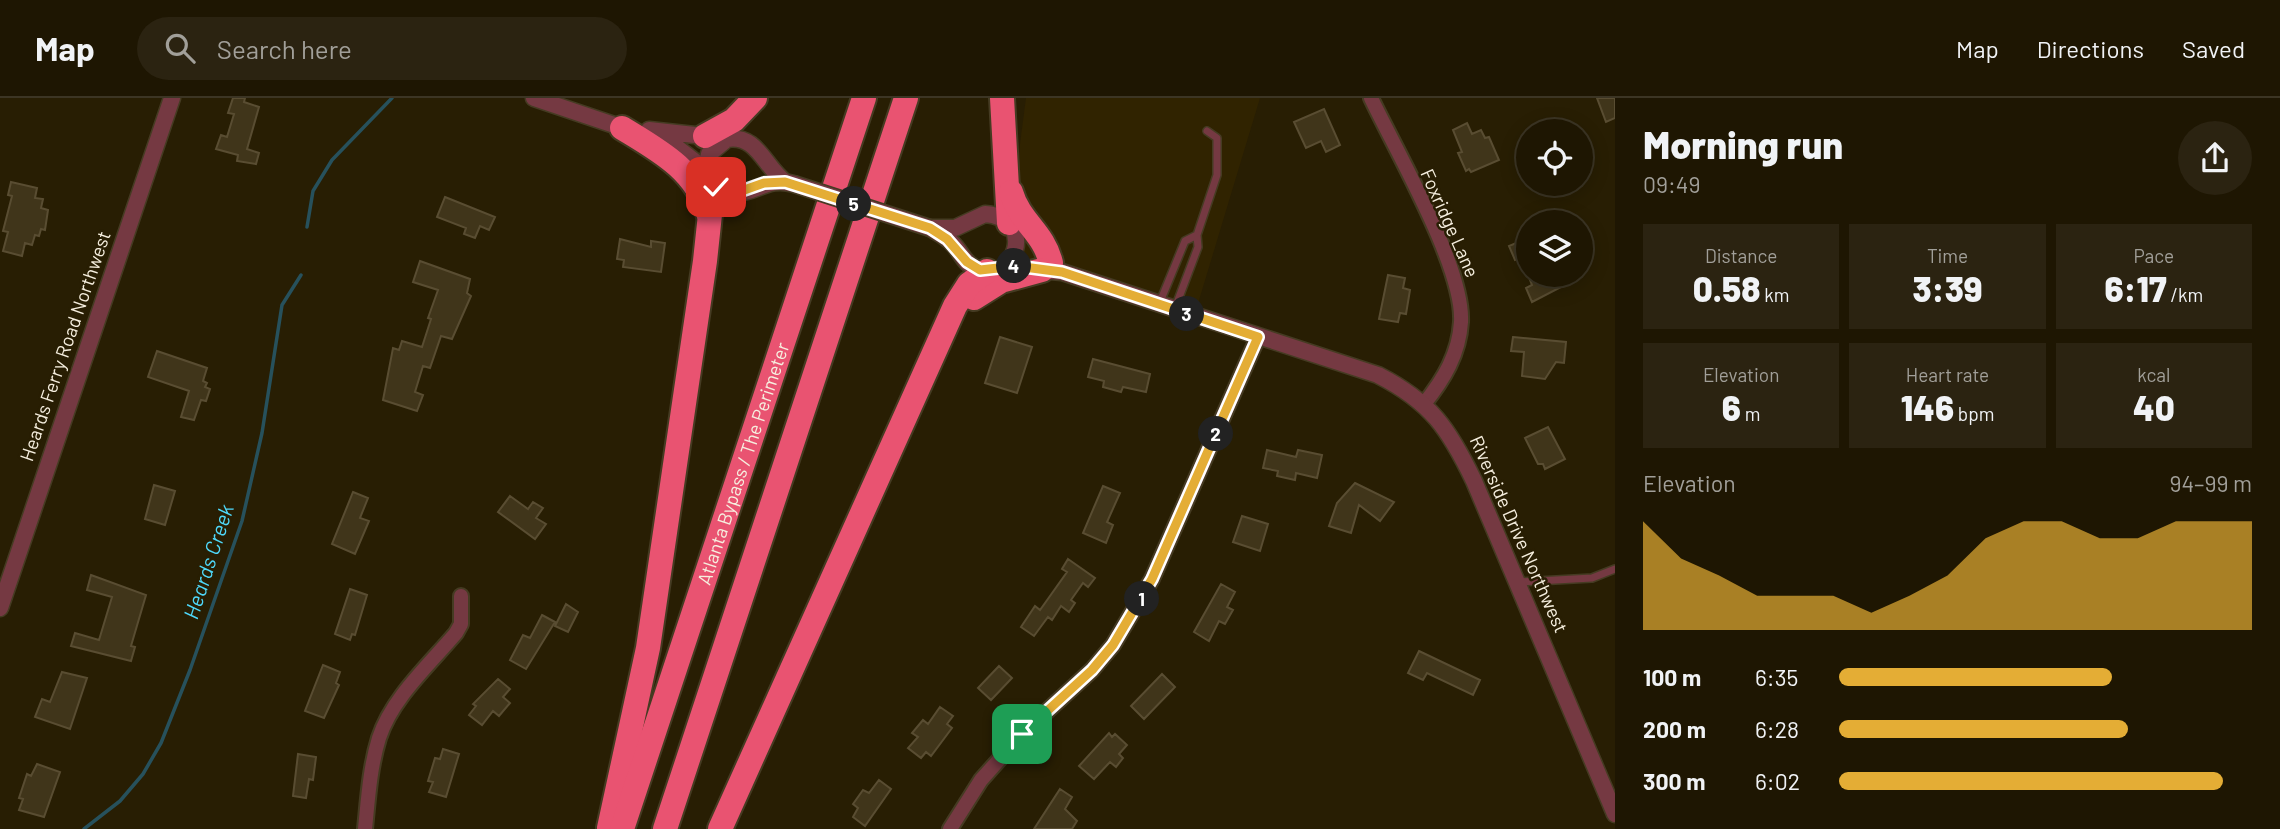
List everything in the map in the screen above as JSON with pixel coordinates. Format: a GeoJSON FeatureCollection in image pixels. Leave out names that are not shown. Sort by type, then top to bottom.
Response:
{"type":"FeatureCollection","features":[{"type":"Feature","properties":{"kind":"highway"},"geometry":{"type":"LineString","coordinates":[[721,137],[755,98]]}},
{"type":"Feature","properties":{"kind":"highway"},"geometry":{"type":"LineString","coordinates":[[721,137],[751,119],[764,98]]}},
{"type":"Feature","properties":{"kind":"highway","name":"Atlanta Bypass / The Perimeter"},"geometry":{"type":"LineString","coordinates":[[622,829],[864,98]]}},
{"type":"Feature","properties":{"kind":"highway","name":"Atlanta Bypass / The Perimeter"},"geometry":{"type":"LineString","coordinates":[[665,829],[906,98]]}},
{"type":"Feature","properties":{"kind":"highway"},"geometry":{"type":"LineString","coordinates":[[1002,98],[1006,174],[1013,231]]}},
{"type":"Feature","properties":{"kind":"highway"},"geometry":{"type":"LineString","coordinates":[[622,128],[678,164],[703,194],[710,218]]}},
{"type":"Feature","properties":{"kind":"highway"},"geometry":{"type":"LineString","coordinates":[[944,329],[982,292],[1001,281],[1052,268],[1046,243],[1024,220],[1014,204],[1006,174]]}},
{"type":"Feature","properties":{"kind":"highway"},"geometry":{"type":"LineString","coordinates":[[608,829],[648,648],[710,218],[709,175]]}},
{"type":"Feature","properties":{"kind":"highway"},"geometry":{"type":"LineString","coordinates":[[720,829],[961,294],[996,269]]}},
{"type":"Feature","properties":{"kind":"street","name":"Heards Ferry Road Northwest"},"geometry":{"type":"LineString","coordinates":[[0,608],[172,98]]}},
{"type":"Feature","properties":{"kind":"street"},"geometry":{"type":"LineString","coordinates":[[534,98],[572,104],[622,128],[676,146],[724,191],[742,193],[764,183],[789,183],[930,228],[947,239],[973,267],[996,269],[1013,255],[1013,231],[1002,217],[985,214],[955,228],[930,228]]}},
{"type":"Feature","properties":{"kind":"street","name":"Foxridge Lane"},"geometry":{"type":"LineString","coordinates":[[1371,98],[1449,261],[1459,293],[1461,321],[1456,352],[1443,380],[1424,404]]}},
{"type":"Feature","properties":{"kind":"street"},"geometry":{"type":"LineString","coordinates":[[622,128],[721,137],[751,143],[789,183]]}},
{"type":"Feature","properties":{"kind":"street"},"geometry":{"type":"LineString","coordinates":[[709,175],[709,154],[721,137]]}},
{"type":"Feature","properties":{"kind":"street","name":"Riverside Drive Northwest"},"geometry":{"type":"LineString","coordinates":[[1013,231],[1052,268]]}},
{"type":"Feature","properties":{"kind":"street","name":"Riverside Drive Northwest"},"geometry":{"type":"LineString","coordinates":[[996,269],[1052,268],[1378,375],[1424,404],[1453,437],[1519,582],[1615,814]]}},
{"type":"Feature","properties":{"kind":"street"},"geometry":{"type":"LineString","coordinates":[[950,829],[981,780],[1022,734],[1092,670],[1132,617],[1152,579],[1258,337]]}},
{"type":"Feature","properties":{"kind":"street"},"geometry":{"type":"LineString","coordinates":[[365,829],[371,770],[379,737],[399,699],[456,633],[461,624],[461,596]]}},
{"type":"Feature","properties":{"kind":"lane"},"geometry":{"type":"LineString","coordinates":[[1166,307],[1199,247],[1197,234],[1220,164],[1217,138],[1207,131]]}},
{"type":"Feature","properties":{"kind":"lane"},"geometry":{"type":"LineString","coordinates":[[1166,307],[1185,241],[1197,234]]}},
{"type":"Feature","properties":{"kind":"lane"},"geometry":{"type":"LineString","coordinates":[[1519,582],[1562,577],[1592,578],[1615,569]]}},
{"type":"Feature","properties":{"kind":"shaded area"},"geometry":{"type":"Polygon","coordinates":[[[1026,98],[1260,98],[1197,307],[1013,255],[1007,244],[1026,98]]]}},
{"type":"Feature","properties":{"kind":"building"},"geometry":{"type":"Polygon","coordinates":[[[233,98],[245,98],[244,102],[259,107],[247,149],[259,153],[256,164],[237,161],[238,155],[216,149],[221,135],[227,137],[234,114],[228,113],[233,98]]]}},
{"type":"Feature","properties":{"kind":"building"},"geometry":{"type":"Polygon","coordinates":[[[1597,98],[1615,98],[1615,118],[1606,122],[1597,98]]]}},
{"type":"Feature","properties":{"kind":"building"},"geometry":{"type":"Polygon","coordinates":[[[1324,109],[1340,145],[1326,152],[1321,141],[1306,148],[1294,122],[1324,109]]]}},
{"type":"Feature","properties":{"kind":"building"},"geometry":{"type":"Polygon","coordinates":[[[1467,123],[1472,134],[1481,130],[1485,138],[1489,137],[1499,160],[1471,172],[1469,169],[1466,171],[1458,153],[1462,152],[1453,130],[1467,123]]]}},
{"type":"Feature","properties":{"kind":"building"},"geometry":{"type":"Polygon","coordinates":[[[11,182],[37,188],[35,198],[43,199],[41,208],[48,210],[45,230],[41,229],[39,236],[35,235],[32,245],[25,243],[22,256],[3,251],[8,232],[3,231],[12,196],[8,195],[11,182]]]}},
{"type":"Feature","properties":{"kind":"building"},"geometry":{"type":"Polygon","coordinates":[[[445,197],[495,217],[489,230],[480,226],[475,238],[464,234],[466,228],[437,217],[445,197]]]}},
{"type":"Feature","properties":{"kind":"building"},"geometry":{"type":"Polygon","coordinates":[[[620,239],[651,247],[651,241],[665,243],[661,272],[623,267],[624,260],[617,259],[620,239]]]}},
{"type":"Feature","properties":{"kind":"building"},"geometry":{"type":"Polygon","coordinates":[[[1516,243],[1516,260],[1515,260],[1509,246],[1516,243]]]}},
{"type":"Feature","properties":{"kind":"building"},"geometry":{"type":"Polygon","coordinates":[[[420,261],[470,279],[467,293],[471,296],[452,339],[441,336],[430,368],[423,366],[415,392],[423,395],[417,411],[383,400],[393,348],[399,350],[402,341],[422,347],[431,319],[428,318],[438,290],[413,282],[420,261]]]}},
{"type":"Feature","properties":{"kind":"building"},"geometry":{"type":"Polygon","coordinates":[[[1388,275],[1405,278],[1403,288],[1410,290],[1406,314],[1400,313],[1398,322],[1379,319],[1388,275]]]}},
{"type":"Feature","properties":{"kind":"building"},"geometry":{"type":"Polygon","coordinates":[[[1528,287],[1561,287],[1532,302],[1526,288],[1528,287]]]}},
{"type":"Feature","properties":{"kind":"building"},"geometry":{"type":"Polygon","coordinates":[[[1000,337],[1032,347],[1017,393],[985,383],[1000,337]]]}},
{"type":"Feature","properties":{"kind":"building"},"geometry":{"type":"Polygon","coordinates":[[[1513,337],[1566,342],[1564,363],[1556,362],[1545,379],[1522,376],[1524,352],[1511,351],[1513,337]]]}},
{"type":"Feature","properties":{"kind":"building"},"geometry":{"type":"Polygon","coordinates":[[[157,351],[207,368],[203,381],[207,383],[205,387],[210,389],[206,401],[201,400],[194,420],[181,417],[189,391],[148,377],[157,351]]]}},
{"type":"Feature","properties":{"kind":"building"},"geometry":{"type":"Polygon","coordinates":[[[1093,359],[1150,374],[1146,392],[1123,387],[1121,392],[1103,387],[1104,381],[1088,377],[1093,359]]]}},
{"type":"Feature","properties":{"kind":"building"},"geometry":{"type":"Polygon","coordinates":[[[1548,427],[1565,459],[1545,469],[1543,464],[1538,464],[1525,438],[1548,427]]]}},
{"type":"Feature","properties":{"kind":"building"},"geometry":{"type":"Polygon","coordinates":[[[1267,450],[1296,457],[1298,450],[1322,455],[1317,478],[1296,473],[1295,480],[1277,476],[1278,471],[1263,468],[1267,450]]]}},
{"type":"Feature","properties":{"kind":"building"},"geometry":{"type":"Polygon","coordinates":[[[1355,483],[1394,502],[1380,521],[1359,505],[1351,533],[1329,526],[1337,503],[1355,483]]]}},
{"type":"Feature","properties":{"kind":"building"},"geometry":{"type":"Polygon","coordinates":[[[154,485],[175,491],[165,525],[145,519],[154,485]]]}},
{"type":"Feature","properties":{"kind":"building"},"geometry":{"type":"Polygon","coordinates":[[[1103,486],[1120,493],[1107,522],[1113,525],[1106,543],[1083,533],[1103,486]]]}},
{"type":"Feature","properties":{"kind":"building"},"geometry":{"type":"Polygon","coordinates":[[[353,492],[368,498],[360,518],[369,521],[355,554],[332,544],[353,492]]]}},
{"type":"Feature","properties":{"kind":"building"},"geometry":{"type":"Polygon","coordinates":[[[510,496],[528,509],[533,502],[543,508],[536,518],[546,524],[535,539],[498,512],[510,496]]]}},
{"type":"Feature","properties":{"kind":"building"},"geometry":{"type":"Polygon","coordinates":[[[1242,516],[1268,524],[1260,551],[1233,542],[1242,516]]]}},
{"type":"Feature","properties":{"kind":"building"},"geometry":{"type":"Polygon","coordinates":[[[1068,559],[1095,578],[1088,587],[1083,583],[1071,600],[1075,603],[1069,612],[1061,606],[1052,620],[1048,617],[1034,636],[1021,627],[1035,606],[1040,610],[1067,572],[1062,569],[1068,559]]]}},
{"type":"Feature","properties":{"kind":"building"},"geometry":{"type":"Polygon","coordinates":[[[91,575],[146,595],[131,646],[135,647],[131,661],[71,646],[75,633],[99,640],[112,597],[87,590],[91,575]]]}},
{"type":"Feature","properties":{"kind":"building"},"geometry":{"type":"Polygon","coordinates":[[[1221,584],[1235,592],[1227,607],[1233,610],[1225,624],[1219,621],[1209,641],[1194,632],[1221,584]]]}},
{"type":"Feature","properties":{"kind":"building"},"geometry":{"type":"Polygon","coordinates":[[[350,589],[367,595],[355,635],[352,634],[350,640],[335,634],[350,589]]]}},
{"type":"Feature","properties":{"kind":"building"},"geometry":{"type":"Polygon","coordinates":[[[566,604],[578,612],[568,632],[555,626],[566,604]]]}},
{"type":"Feature","properties":{"kind":"building"},"geometry":{"type":"Polygon","coordinates":[[[542,615],[555,622],[526,669],[510,660],[523,635],[530,638],[542,615]]]}},
{"type":"Feature","properties":{"kind":"building"},"geometry":{"type":"Polygon","coordinates":[[[1419,651],[1480,680],[1473,695],[1427,673],[1423,680],[1408,673],[1419,651]]]}},
{"type":"Feature","properties":{"kind":"building"},"geometry":{"type":"Polygon","coordinates":[[[323,665],[340,672],[336,683],[339,685],[324,718],[305,711],[323,665]]]}},
{"type":"Feature","properties":{"kind":"building"},"geometry":{"type":"Polygon","coordinates":[[[999,666],[1012,678],[991,700],[978,688],[999,666]]]}},
{"type":"Feature","properties":{"kind":"building"},"geometry":{"type":"Polygon","coordinates":[[[62,672],[87,678],[70,729],[35,717],[42,699],[50,702],[62,672]]]}},
{"type":"Feature","properties":{"kind":"building"},"geometry":{"type":"Polygon","coordinates":[[[1162,674],[1175,687],[1144,719],[1131,706],[1162,674]]]}},
{"type":"Feature","properties":{"kind":"building"},"geometry":{"type":"Polygon","coordinates":[[[498,679],[510,689],[503,697],[510,703],[499,716],[493,711],[482,725],[469,715],[476,706],[473,704],[498,679]]]}},
{"type":"Feature","properties":{"kind":"building"},"geometry":{"type":"Polygon","coordinates":[[[940,707],[953,716],[947,724],[952,728],[931,756],[926,752],[921,758],[908,748],[918,737],[912,733],[923,720],[928,724],[940,707]]]}},
{"type":"Feature","properties":{"kind":"building"},"geometry":{"type":"Polygon","coordinates":[[[1109,733],[1112,737],[1115,734],[1127,745],[1119,754],[1123,758],[1116,767],[1110,762],[1094,779],[1079,766],[1109,733]]]}},
{"type":"Feature","properties":{"kind":"building"},"geometry":{"type":"Polygon","coordinates":[[[443,749],[459,754],[446,797],[429,792],[433,782],[428,781],[435,758],[440,759],[443,749]]]}},
{"type":"Feature","properties":{"kind":"building"},"geometry":{"type":"Polygon","coordinates":[[[298,754],[316,757],[313,780],[309,779],[306,798],[293,796],[298,754]]]}},
{"type":"Feature","properties":{"kind":"building"},"geometry":{"type":"Polygon","coordinates":[[[37,764],[60,772],[44,817],[19,810],[23,799],[19,798],[27,774],[31,776],[37,764]]]}},
{"type":"Feature","properties":{"kind":"building"},"geometry":{"type":"Polygon","coordinates":[[[879,780],[891,789],[865,826],[853,817],[858,808],[853,804],[863,790],[869,793],[879,780]]]}},
{"type":"Feature","properties":{"kind":"building"},"geometry":{"type":"Polygon","coordinates":[[[1060,789],[1072,797],[1065,809],[1077,821],[1072,829],[1034,829],[1060,789]]]}},
{"type":"Feature","properties":{"kind":"waterway","name":"Heards Creek"},"geometry":{"type":"LineString","coordinates":[[307,227],[313,191],[332,160],[392,98]]}},
{"type":"Feature","properties":{"kind":"waterway","name":"Heards Creek"},"geometry":{"type":"LineString","coordinates":[[84,829],[120,801],[143,774],[161,743],[190,670],[242,521],[262,433],[282,305],[301,275]]}},
{"type":"Feature","properties":{"kind":"route"},"geometry":{"type":"LineString","coordinates":[[716,187],[733,194],[764,183],[785,182],[930,228],[955,245],[967,262],[980,270],[995,271],[1016,266],[1062,272],[1258,337],[1152,579],[1132,617],[1092,670],[1022,734]]}}]}
